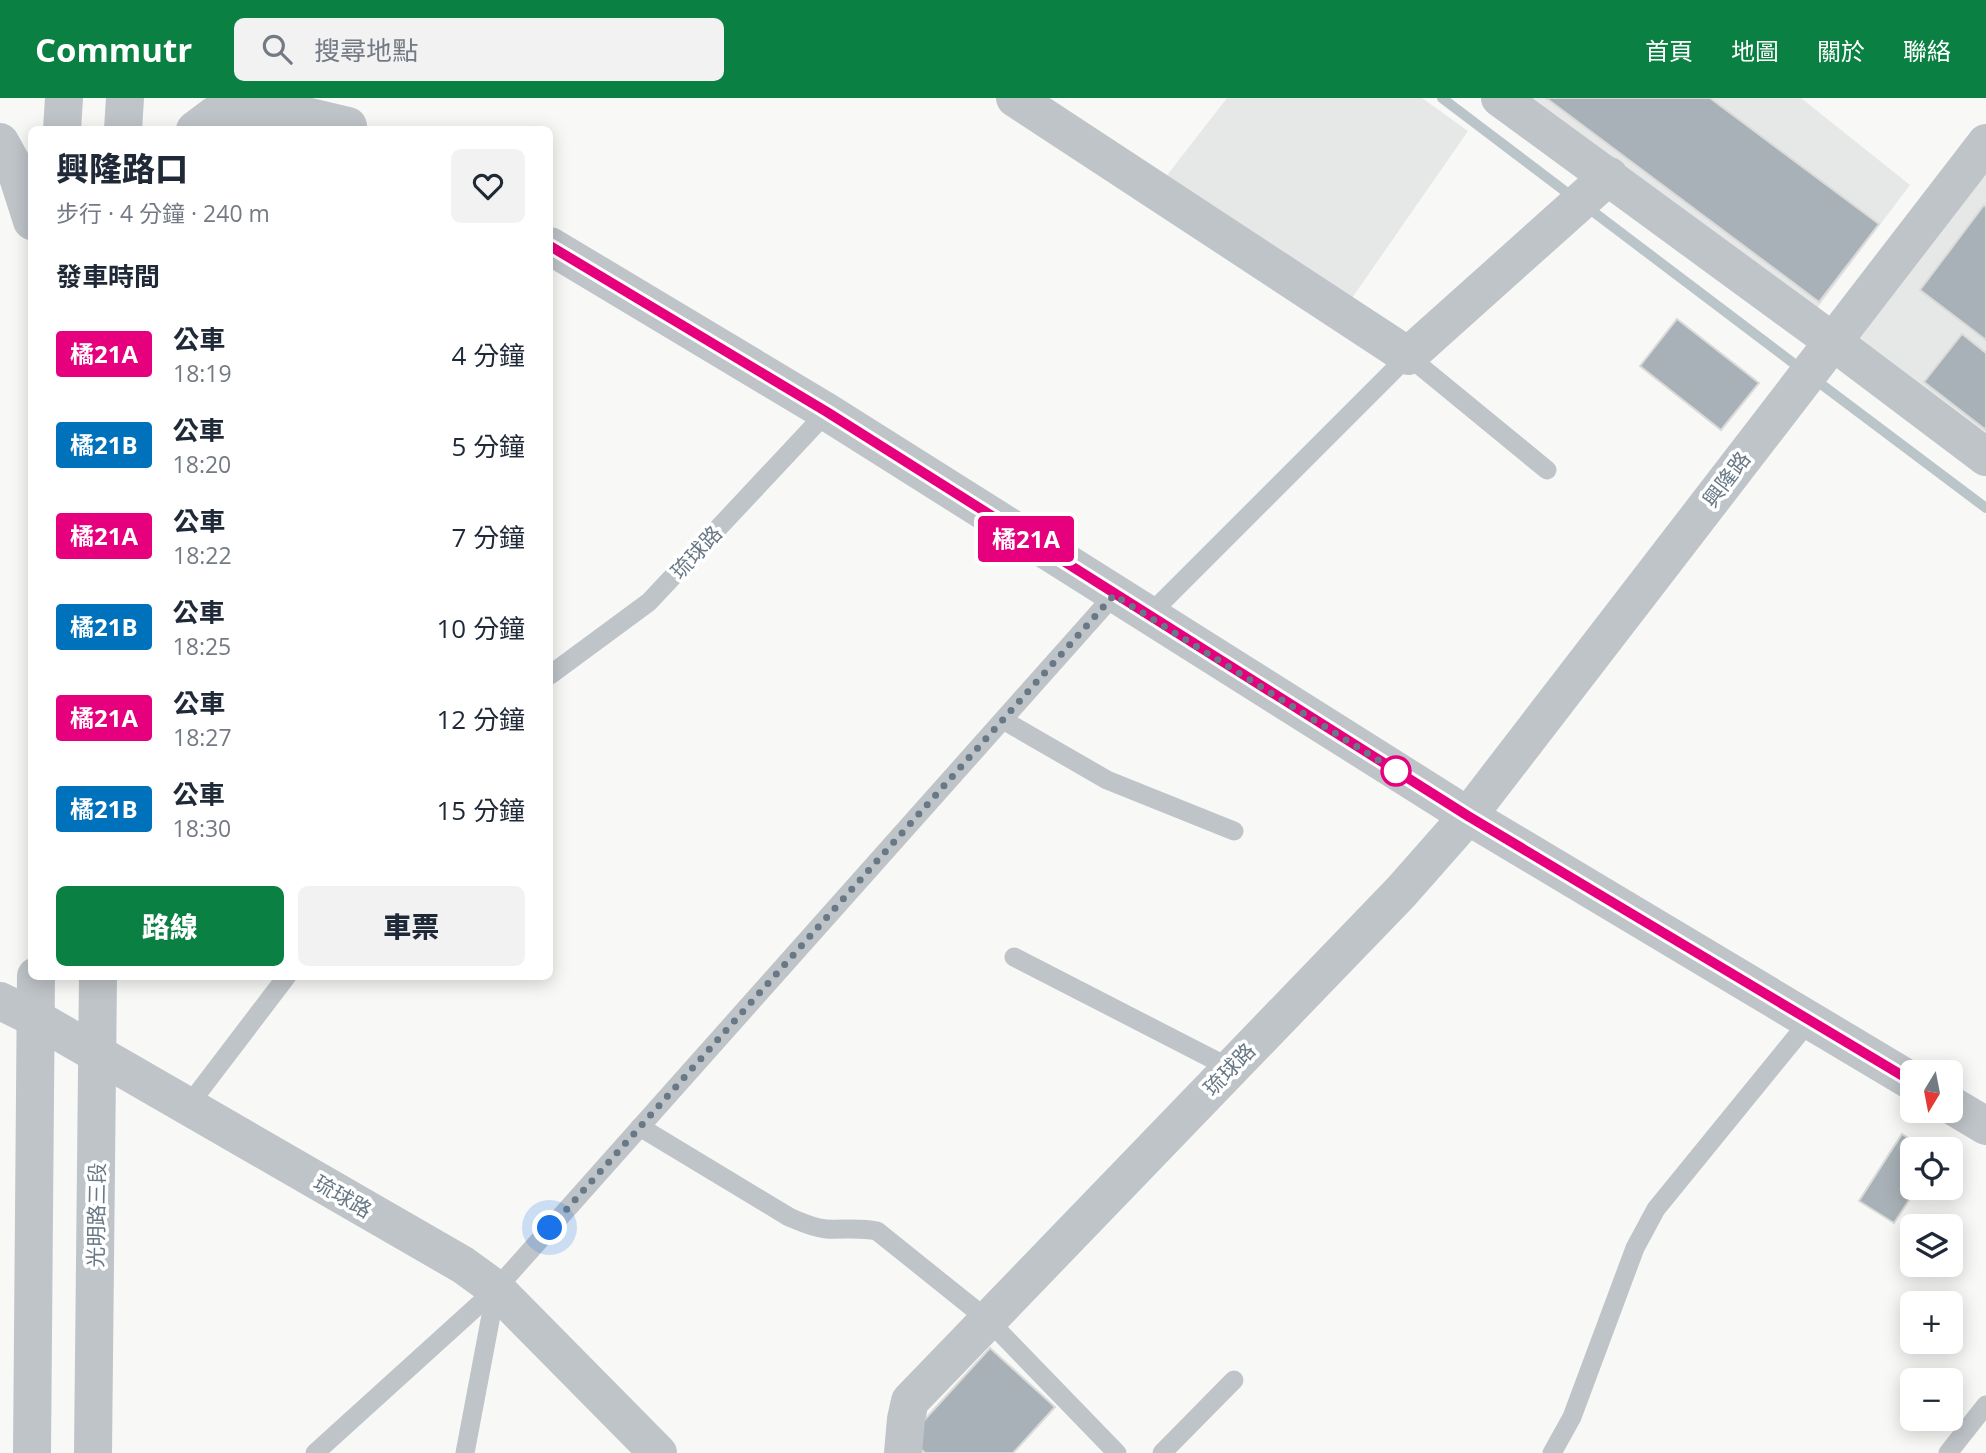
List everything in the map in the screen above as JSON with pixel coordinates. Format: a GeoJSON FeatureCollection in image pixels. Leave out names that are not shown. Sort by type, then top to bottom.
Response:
{"type":"FeatureCollection","features":[{"type":"Feature","properties":{"kind":"street"},"geometry":{"type":"LineString","coordinates":[[62,126],[64,98]]}},
{"type":"Feature","properties":{"kind":"street"},"geometry":{"type":"LineString","coordinates":[[123,126],[125,98]]}},
{"type":"Feature","properties":{"kind":"street"},"geometry":{"type":"LineString","coordinates":[[303,98],[350,126]]}},
{"type":"Feature","properties":{"kind":"street"},"geometry":{"type":"LineString","coordinates":[[1015,98],[1408,356],[1590,193]]}},
{"type":"Feature","properties":{"kind":"street"},"geometry":{"type":"LineString","coordinates":[[1500,98],[1590,193],[1815,362],[1986,457]]}},
{"type":"Feature","properties":{"kind":"street"},"geometry":{"type":"LineString","coordinates":[[200,126],[215,115],[276,109],[348,126]]}},
{"type":"Feature","properties":{"kind":"street"},"geometry":{"type":"LineString","coordinates":[[0,142],[16,171],[28,208]]}},
{"type":"Feature","properties":{"kind":"street","name":"興隆路"},"geometry":{"type":"LineString","coordinates":[[1468,816],[1986,143]]}},
{"type":"Feature","properties":{"kind":"street"},"geometry":{"type":"LineString","coordinates":[[553,248],[827,412],[1468,816],[1900,1074]]}},
{"type":"Feature","properties":{"kind":"street","name":"琉球路"},"geometry":{"type":"LineString","coordinates":[[903,1453],[910,1401],[1401,892],[1468,816]]}},
{"type":"Feature","properties":{"kind":"street"},"geometry":{"type":"LineString","coordinates":[[32,1453],[36,980]]}},
{"type":"Feature","properties":{"kind":"street","name":"光明路三段"},"geometry":{"type":"LineString","coordinates":[[93,1453],[98,980]]}},
{"type":"Feature","properties":{"kind":"street","name":"琉球路"},"geometry":{"type":"LineString","coordinates":[[0,1001],[97,1053],[463,1265],[496,1289],[658,1453]]}},
{"type":"Feature","properties":{"kind":"street"},"geometry":{"type":"LineString","coordinates":[[1964,1113],[1986,1126]]}},
{"type":"Feature","properties":{"kind":"lane"},"geometry":{"type":"LineString","coordinates":[[1148,616],[1408,356],[1547,470]]}},
{"type":"Feature","properties":{"kind":"lane","name":"琉球路"},"geometry":{"type":"LineString","coordinates":[[553,673],[649,602],[827,412]]}},
{"type":"Feature","properties":{"kind":"lane"},"geometry":{"type":"LineString","coordinates":[[315,1453],[496,1289],[1114,595]]}},
{"type":"Feature","properties":{"kind":"lane"},"geometry":{"type":"LineString","coordinates":[[1003,720],[1107,780],[1234,831]]}},
{"type":"Feature","properties":{"kind":"lane"},"geometry":{"type":"LineString","coordinates":[[1014,957],[1230,1068]]}},
{"type":"Feature","properties":{"kind":"lane"},"geometry":{"type":"LineString","coordinates":[[188,1106],[284,980]]}},
{"type":"Feature","properties":{"kind":"lane"},"geometry":{"type":"LineString","coordinates":[[1552,1453],[1572,1417],[1635,1248],[1656,1209],[1810,1020]]}},
{"type":"Feature","properties":{"kind":"lane"},"geometry":{"type":"LineString","coordinates":[[640,1127],[789,1217],[826,1229],[856,1227],[877,1231],[988,1320],[1116,1453]]}},
{"type":"Feature","properties":{"kind":"lane"},"geometry":{"type":"LineString","coordinates":[[465,1453],[496,1289]]}},
{"type":"Feature","properties":{"kind":"lane"},"geometry":{"type":"LineString","coordinates":[[1162,1453],[1234,1380]]}},
{"type":"Feature","properties":{"kind":"lane"},"geometry":{"type":"LineString","coordinates":[[1948,1453],[1986,1405]]}},
{"type":"Feature","properties":{"kind":"shaded area"},"geometry":{"type":"Polygon","coordinates":[[[1227,98],[1422,98],[1468,131],[1343,311],[1161,183],[1227,98]]]}},
{"type":"Feature","properties":{"kind":"shaded area"},"geometry":{"type":"Polygon","coordinates":[[[1522,98],[1801,98],[1910,185],[1812,315],[1522,98]]]}},
{"type":"Feature","properties":{"kind":"shaded area"},"geometry":{"type":"Polygon","coordinates":[[[1986,173],[1986,446],[1854,344],[1986,173]]]}},
{"type":"Feature","properties":{"kind":"building"},"geometry":{"type":"Polygon","coordinates":[[[1546,98],[1710,98],[1879,224],[1819,302],[1546,98]]]}},
{"type":"Feature","properties":{"kind":"building"},"geometry":{"type":"Polygon","coordinates":[[[1984,205],[1986,207],[1986,340],[1920,290],[1984,205]]]}},
{"type":"Feature","properties":{"kind":"building"},"geometry":{"type":"Polygon","coordinates":[[[1677,319],[1759,383],[1721,430],[1640,366],[1677,319]]]}},
{"type":"Feature","properties":{"kind":"building"},"geometry":{"type":"Polygon","coordinates":[[[1962,334],[1986,353],[1986,430],[1924,382],[1962,334]]]}},
{"type":"Feature","properties":{"kind":"building"},"geometry":{"type":"Polygon","coordinates":[[[1900,1137],[1900,1200],[1909,1200],[1894,1223],[1859,1201],[1900,1137]]]}},
{"type":"Feature","properties":{"kind":"building"},"geometry":{"type":"Polygon","coordinates":[[[990,1348],[1055,1407],[1013,1453],[925,1453],[908,1438],[990,1348]]]}},
{"type":"Feature","properties":{"kind":"waterway"},"geometry":{"type":"LineString","coordinates":[[1442,98],[1574,198]]}},
{"type":"Feature","properties":{"kind":"waterway"},"geometry":{"type":"LineString","coordinates":[[1587,207],[1801,369]]}},
{"type":"Feature","properties":{"kind":"waterway"},"geometry":{"type":"LineString","coordinates":[[1813,378],[1986,508]]}},
{"type":"Feature","properties":{"kind":"bus line","name":"橘21A"},"geometry":{"type":"LineString","coordinates":[[553,248],[827,412],[1468,816],[1900,1074]]}},
{"type":"Feature","properties":{"kind":"route"},"geometry":{"type":"LineString","coordinates":[[550,1228],[1114,595],[1399,773],[1396,771]]}}]}
